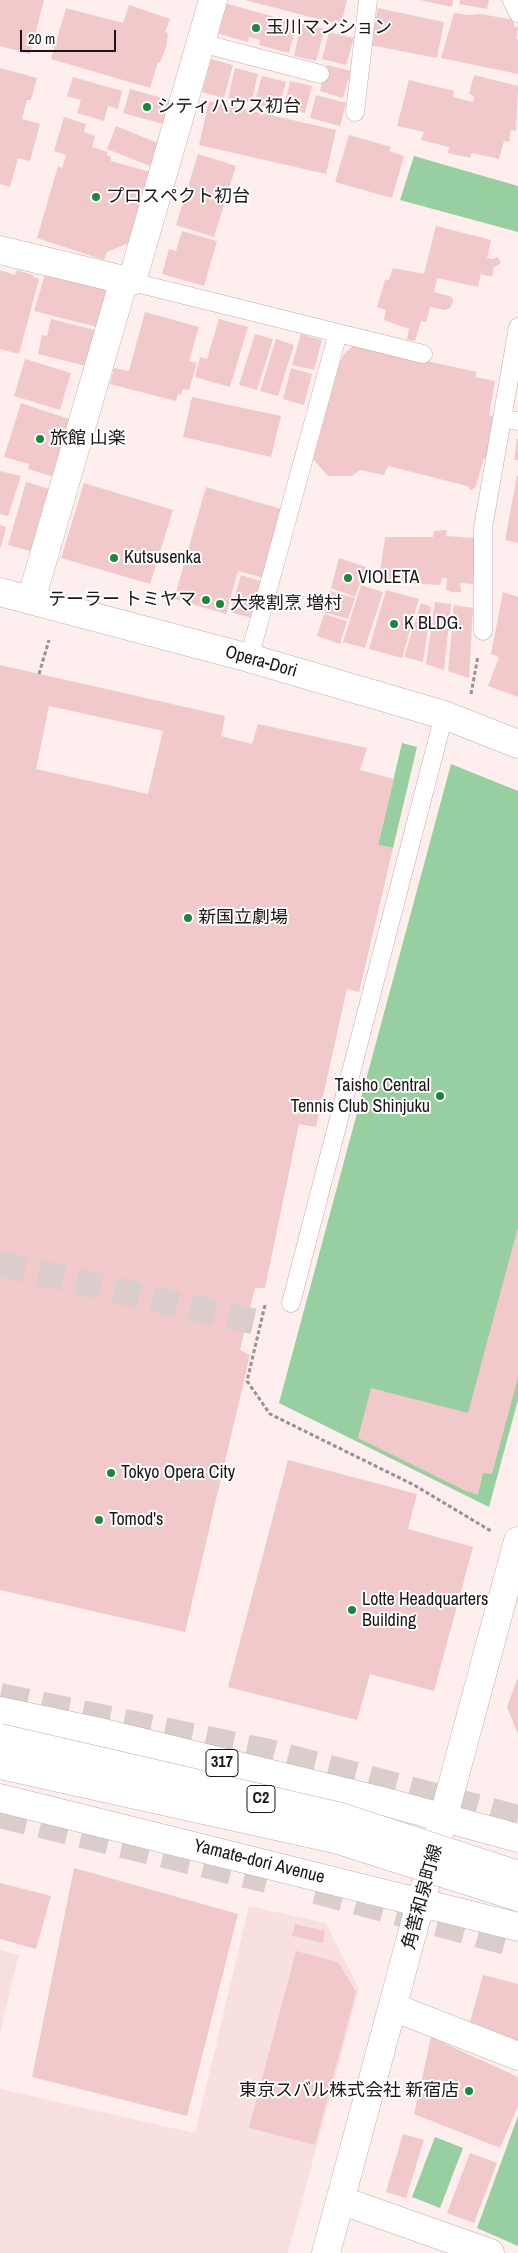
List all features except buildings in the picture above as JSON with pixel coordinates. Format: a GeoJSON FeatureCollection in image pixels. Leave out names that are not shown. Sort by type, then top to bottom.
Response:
{"type":"FeatureCollection","features":[{"type":"Feature","properties":{"kind":"main road"},"geometry":{"type":"LineString","coordinates":[[31,600],[213,0]]}},
{"type":"Feature","properties":{"kind":"main road"},"geometry":{"type":"LineString","coordinates":[[0,250],[128,280]]}},
{"type":"Feature","properties":{"kind":"main road","name":"Opera-Dori"},"geometry":{"type":"LineString","coordinates":[[0,592],[249,658],[444,716],[518,744]]}},
{"type":"Feature","properties":{"kind":"main road","name":"角筈和泉町線"},"geometry":{"type":"LineString","coordinates":[[326,2253],[443,1819],[506,1537]]}},
{"type":"Feature","properties":{"kind":"main road","name":"317"},"geometry":{"type":"LineString","coordinates":[[0,1711],[100,1732],[382,1801],[518,1838]]}},
{"type":"Feature","properties":{"kind":"main road","name":"C2"},"geometry":{"type":"LineString","coordinates":[[0,1738],[341,1818],[518,1875]]}},
{"type":"Feature","properties":{"kind":"main road","name":"C2"},"geometry":{"type":"LineString","coordinates":[[0,1765],[335,1839],[518,1897]]}},
{"type":"Feature","properties":{"kind":"main road","name":"Yamate-dori Avenue"},"geometry":{"type":"LineString","coordinates":[[0,1798],[518,1927]]}},
{"type":"Feature","properties":{"kind":"main road"},"geometry":{"type":"LineString","coordinates":[[392,2007],[518,2056]]}},
{"type":"Feature","properties":{"kind":"main road"},"geometry":{"type":"LineString","coordinates":[[340,2200],[490,2253]]}},
{"type":"Feature","properties":{"kind":"lane"},"geometry":{"type":"LineString","coordinates":[[355,112],[368,0]]}},
{"type":"Feature","properties":{"kind":"lane"},"geometry":{"type":"LineString","coordinates":[[512,0],[518,13]]}},
{"type":"Feature","properties":{"kind":"lane"},"geometry":{"type":"LineString","coordinates":[[201,43],[320,74]]}},
{"type":"Feature","properties":{"kind":"lane"},"geometry":{"type":"LineString","coordinates":[[128,280],[423,354]]}},
{"type":"Feature","properties":{"kind":"lane"},"geometry":{"type":"LineString","coordinates":[[482,631],[484,528],[510,420],[518,332]]}},
{"type":"Feature","properties":{"kind":"lane"},"geometry":{"type":"LineString","coordinates":[[249,658],[338,333]]}},
{"type":"Feature","properties":{"kind":"lane"},"geometry":{"type":"LineString","coordinates":[[291,1303],[444,716]]}},
{"type":"Feature","properties":{"kind":"path"},"geometry":{"type":"LineString","coordinates":[[471,696],[482,631]]}},
{"type":"Feature","properties":{"kind":"path"},"geometry":{"type":"LineString","coordinates":[[40,674],[49,640]]}},
{"type":"Feature","properties":{"kind":"path"},"geometry":{"type":"LineString","coordinates":[[261,1323],[247,1381],[270,1414],[414,1485],[506,1537]]}},
{"type":"Feature","properties":{"kind":"shaded area"},"geometry":{"type":"Polygon","coordinates":[[[249,1906],[326,1923],[359,1989],[288,2253],[0,2253],[0,2089],[195,2133],[249,1906]]]}},
{"type":"Feature","properties":{"kind":"shaded area"},"geometry":{"type":"Polygon","coordinates":[[[0,1950],[19,1955],[0,2033],[0,1950]]]}},
{"type":"Feature","properties":{"kind":"green space"},"geometry":{"type":"Polygon","coordinates":[[[414,156],[518,186],[518,232],[400,200],[414,156]]]}},
{"type":"Feature","properties":{"kind":"green space"},"geometry":{"type":"Polygon","coordinates":[[[402,743],[417,747],[393,848],[378,845],[402,743]]]}},
{"type":"Feature","properties":{"kind":"green space","name":"Taisho Central Tennis Club Shinjuku"},"geometry":{"type":"Polygon","coordinates":[[[451,764],[518,791],[518,1400],[489,1507],[279,1403],[451,764]]]}},
{"type":"Feature","properties":{"kind":"green space"},"geometry":{"type":"Polygon","coordinates":[[[518,2116],[518,2246],[477,2228],[518,2116]]]}},
{"type":"Feature","properties":{"kind":"green space"},"geometry":{"type":"Polygon","coordinates":[[[435,2137],[463,2148],[440,2208],[412,2197],[435,2137]]]}},
{"type":"Feature","properties":{"kind":"tunnel"},"geometry":{"type":"LineString","coordinates":[[0,1264],[261,1323]]}},
{"type":"Feature","properties":{"kind":"tunnel"},"geometry":{"type":"LineString","coordinates":[[0,1697],[269,1753],[518,1819]]}},
{"type":"Feature","properties":{"kind":"tunnel"},"geometry":{"type":"LineString","coordinates":[[0,1814],[267,1879]]}},
{"type":"Feature","properties":{"kind":"tunnel"},"geometry":{"type":"LineString","coordinates":[[316,1890],[518,1944]]}},
{"type":"Feature","properties":{"kind":"place","name":"玉川マンション"},"geometry":{"type":"Point","coordinates":[256,28]}},
{"type":"Feature","properties":{"kind":"place","name":"シティハウス初台"},"geometry":{"type":"Point","coordinates":[147,107]}},
{"type":"Feature","properties":{"kind":"place","name":"プロスペクト初台"},"geometry":{"type":"Point","coordinates":[96,197]}},
{"type":"Feature","properties":{"kind":"place","name":"旅館 山楽"},"geometry":{"type":"Point","coordinates":[40,439]}},
{"type":"Feature","properties":{"kind":"place","name":"Kutsusenka"},"geometry":{"type":"Point","coordinates":[114,558]}},
{"type":"Feature","properties":{"kind":"place","name":"VIOLETA"},"geometry":{"type":"Point","coordinates":[348,578]}},
{"type":"Feature","properties":{"kind":"place","name":"テーラー トミヤマ"},"geometry":{"type":"Point","coordinates":[206,600]}},
{"type":"Feature","properties":{"kind":"place","name":"大衆割烹 増村"},"geometry":{"type":"Point","coordinates":[220,604]}},
{"type":"Feature","properties":{"kind":"place","name":"K BLDG."},"geometry":{"type":"Point","coordinates":[394,624]}},
{"type":"Feature","properties":{"kind":"place","name":"新国立劇場"},"geometry":{"type":"Point","coordinates":[188,918]}},
{"type":"Feature","properties":{"kind":"place","name":"Taisho Central Tennis Club Shinjuku"},"geometry":{"type":"Point","coordinates":[440,1096]}},
{"type":"Feature","properties":{"kind":"place","name":"Tokyo Opera City"},"geometry":{"type":"Point","coordinates":[111,1473]}},
{"type":"Feature","properties":{"kind":"place","name":"Tomod's"},"geometry":{"type":"Point","coordinates":[99,1520]}},
{"type":"Feature","properties":{"kind":"place","name":"Lotte Headquarters Building"},"geometry":{"type":"Point","coordinates":[352,1610]}},
{"type":"Feature","properties":{"kind":"place","name":"東京スバル株式会社 新宿店"},"geometry":{"type":"Point","coordinates":[469,2091]}}]}
